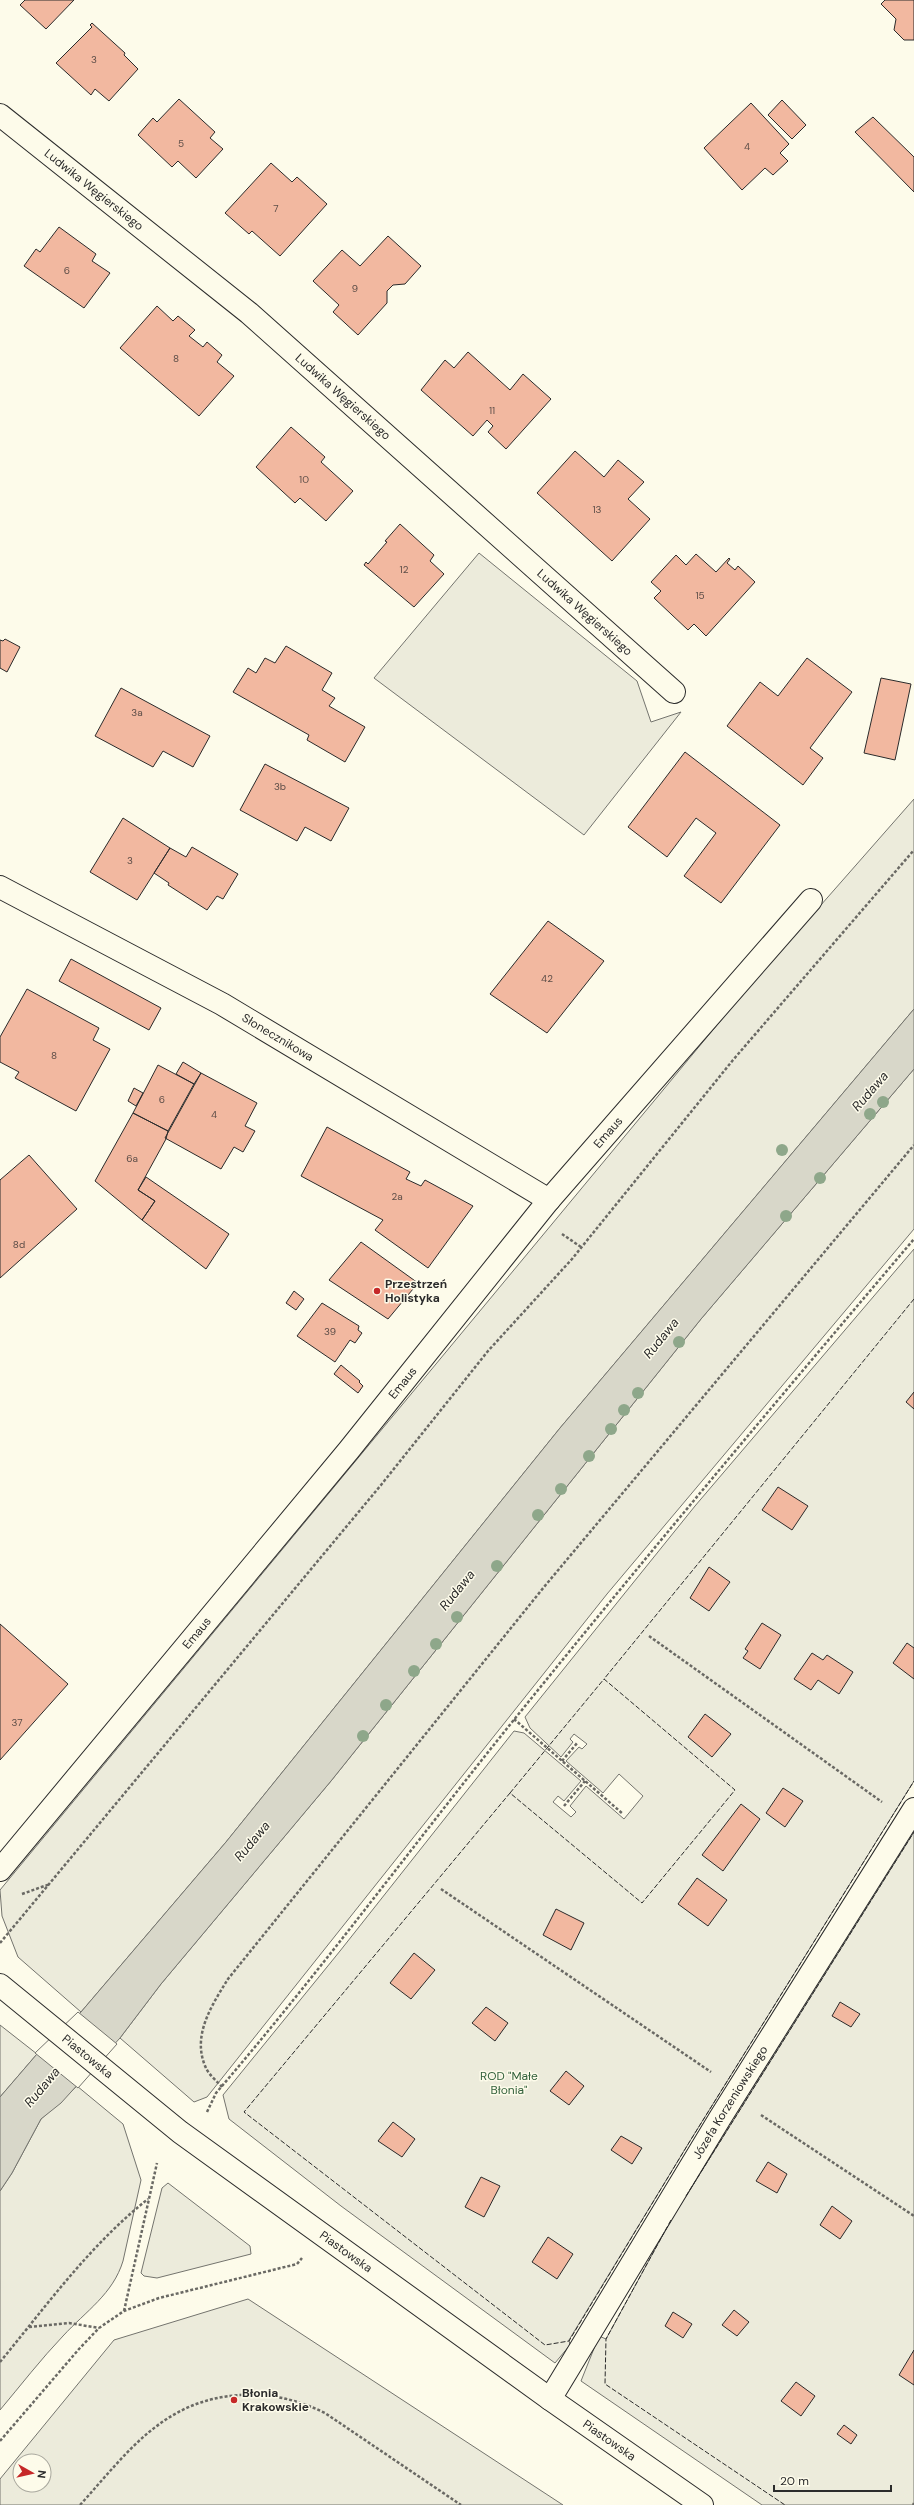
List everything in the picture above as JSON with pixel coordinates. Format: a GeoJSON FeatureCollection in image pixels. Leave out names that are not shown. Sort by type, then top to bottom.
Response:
{"type":"FeatureCollection","features":[{"type":"Feature","properties":{"kind":"street","name":"Ludwika Węgierskiego"},"geometry":{"type":"LineString","coordinates":[[0,115],[249,313],[674,692]]}},
{"type":"Feature","properties":{"kind":"street","name":"Słonecznikowa"},"geometry":{"type":"LineString","coordinates":[[0,887],[222,1004],[549,1200]]}},
{"type":"Feature","properties":{"kind":"street","name":"Emaus"},"geometry":{"type":"LineString","coordinates":[[0,1870],[349,1450],[549,1200],[811,900]]}},
{"type":"Feature","properties":{"kind":"street","name":"Józefa Korzeniowskiego"},"geometry":{"type":"LineString","coordinates":[[550,2399],[720,2118],[914,1809]]}},
{"type":"Feature","properties":{"kind":"street","name":"Piastowska"},"geometry":{"type":"LineString","coordinates":[[0,1985],[180,2132],[550,2399],[702,2505]]}},
{"type":"Feature","properties":{"kind":"path"},"geometry":{"type":"LineString","coordinates":[[0,1943],[381,1485],[488,1351],[572,1259],[733,1060],[914,850]]}},
{"type":"Feature","properties":{"kind":"path"},"geometry":{"type":"LineString","coordinates":[[222,2087],[207,2069],[201,2054],[202,2040],[210,2009],[228,1979],[549,1581],[914,1145]]}},
{"type":"Feature","properties":{"kind":"path"},"geometry":{"type":"LineString","coordinates":[[216,2093],[332,1951],[514,1719],[679,1516],[914,1239]]}},
{"type":"Feature","properties":{"kind":"path"},"geometry":{"type":"LineString","coordinates":[[649,1636],[888,1807]]}},
{"type":"Feature","properties":{"kind":"path"},"geometry":{"type":"LineString","coordinates":[[514,1719],[623,1814]]}},
{"type":"Feature","properties":{"kind":"path"},"geometry":{"type":"LineString","coordinates":[[562,1761],[578,1742]]}},
{"type":"Feature","properties":{"kind":"path"},"geometry":{"type":"LineString","coordinates":[[564,1806],[586,1781]]}},
{"type":"Feature","properties":{"kind":"path"},"geometry":{"type":"LineString","coordinates":[[15,1897],[50,1884]]}},
{"type":"Feature","properties":{"kind":"path"},"geometry":{"type":"LineString","coordinates":[[441,1889],[715,2074]]}},
{"type":"Feature","properties":{"kind":"path"},"geometry":{"type":"LineString","coordinates":[[756,2112],[914,2216]]}},
{"type":"Feature","properties":{"kind":"path"},"geometry":{"type":"LineString","coordinates":[[124,2311],[157,2164]]}},
{"type":"Feature","properties":{"kind":"path"},"geometry":{"type":"LineString","coordinates":[[0,2362],[80,2264],[119,2222],[148,2199]]}},
{"type":"Feature","properties":{"kind":"path"},"geometry":{"type":"LineString","coordinates":[[0,2441],[79,2349],[100,2328],[124,2311],[159,2298],[297,2264],[299,2261]]}},
{"type":"Feature","properties":{"kind":"path"},"geometry":{"type":"LineString","coordinates":[[28,2327],[69,2323],[100,2328]]}},
{"type":"Feature","properties":{"kind":"path"},"geometry":{"type":"LineString","coordinates":[[80,2505],[133,2447],[156,2426],[175,2413],[192,2404],[220,2396],[257,2394],[284,2397],[307,2404],[325,2413],[461,2505]]}},
{"type":"Feature","properties":{"kind":"green space"},"geometry":{"type":"Polygon","coordinates":[[[479,553],[637,681],[651,722],[681,712],[584,835],[374,678],[479,553]]]}},
{"type":"Feature","properties":{"kind":"green space"},"geometry":{"type":"Polygon","coordinates":[[[914,799],[914,1009],[560,1428],[226,1842],[81,2012],[18,1957],[2,1916],[0,1890],[741,996],[914,799]]]}},
{"type":"Feature","properties":{"kind":"green space"},"geometry":{"type":"Polygon","coordinates":[[[914,1069],[914,1229],[607,1594],[207,2097],[194,2102],[120,2038],[161,1984],[331,1781],[701,1319],[914,1069]]]}},
{"type":"Feature","properties":{"kind":"green space","name":"ROD \"Małe Błonia\""},"geometry":{"type":"Polygon","coordinates":[[[914,1249],[914,1781],[690,2141],[569,2340],[570,2345],[555,2363],[341,2206],[229,2119],[223,2095],[340,1951],[514,1731],[524,1733],[581,1781],[564,1801],[558,1796],[553,1802],[571,1817],[576,1812],[570,1806],[586,1786],[624,1819],[643,1796],[619,1774],[603,1793],[566,1761],[579,1747],[582,1749],[587,1744],[574,1734],[570,1739],[573,1742],[561,1757],[530,1728],[525,1717],[695,1506],[914,1249]]]}},
{"type":"Feature","properties":{"kind":"green space"},"geometry":{"type":"Polygon","coordinates":[[[914,1832],[914,2505],[762,2505],[581,2381],[599,2336],[606,2339],[671,2220],[914,1832]]]}},
{"type":"Feature","properties":{"kind":"green space"},"geometry":{"type":"Polygon","coordinates":[[[0,2025],[37,2054],[0,2097],[0,2025]]]}},
{"type":"Feature","properties":{"kind":"green space"},"geometry":{"type":"Polygon","coordinates":[[[77,2086],[123,2124],[141,2180],[123,2261],[113,2283],[106,2293],[55,2345],[0,2410],[0,2191],[12,2173],[41,2119],[77,2086]]]}},
{"type":"Feature","properties":{"kind":"green space"},"geometry":{"type":"Polygon","coordinates":[[[168,2183],[250,2246],[251,2254],[157,2278],[144,2276],[141,2273],[162,2188],[168,2183]]]}},
{"type":"Feature","properties":{"kind":"green space","name":"Błonia Krakowskie"},"geometry":{"type":"Polygon","coordinates":[[[248,2299],[563,2505],[0,2505],[0,2479],[12,2464],[12,2493],[52,2493],[52,2453],[21,2453],[114,2340],[248,2299]]]}},
{"type":"Feature","properties":{"kind":"water","name":"Rudawa"},"geometry":{"type":"Polygon","coordinates":[[[914,1009],[914,1069],[701,1319],[331,1781],[161,1984],[120,2038],[61,2103],[41,2119],[12,2173],[0,2191],[0,2097],[37,2054],[81,2012],[226,1842],[560,1428],[914,1009]]]}},
{"type":"Feature","properties":{"kind":"pier"},"geometry":{"type":"Polygon","coordinates":[[[78,2012],[117,2044],[78,2088],[35,2053],[78,2012]]]}},
{"type":"Feature","properties":{"kind":"building"},"geometry":{"type":"Polygon","coordinates":[[[25,0],[74,0],[46,29],[20,5],[25,0]]]}},
{"type":"Feature","properties":{"kind":"building"},"geometry":{"type":"Polygon","coordinates":[[[885,0],[914,0],[914,40],[904,40],[894,30],[896,19],[881,4],[885,0]]]}},
{"type":"Feature","properties":{"kind":"building"},"geometry":{"type":"Polygon","coordinates":[[[92,23],[125,53],[124,55],[138,69],[109,101],[95,89],[91,95],[56,63],[92,27],[90,25],[92,23]]]}},
{"type":"Feature","properties":{"kind":"building"},"geometry":{"type":"Polygon","coordinates":[[[179,99],[215,132],[210,138],[223,149],[196,178],[178,161],[172,167],[138,135],[153,118],[157,122],[179,99]]]}},
{"type":"Feature","properties":{"kind":"building"},"geometry":{"type":"Polygon","coordinates":[[[782,100],[806,125],[792,139],[768,115],[782,100]]]}},
{"type":"Feature","properties":{"kind":"building"},"geometry":{"type":"Polygon","coordinates":[[[751,103],[789,144],[780,153],[788,161],[773,175],[765,168],[742,190],[704,148],[751,103]]]}},
{"type":"Feature","properties":{"kind":"building"},"geometry":{"type":"Polygon","coordinates":[[[873,117],[914,157],[914,192],[855,132],[873,117]]]}},
{"type":"Feature","properties":{"kind":"building"},"geometry":{"type":"Polygon","coordinates":[[[271,163],[292,182],[297,177],[327,204],[280,256],[252,231],[249,234],[225,213],[271,163]]]}},
{"type":"Feature","properties":{"kind":"building"},"geometry":{"type":"Polygon","coordinates":[[[59,227],[96,254],[92,261],[110,273],[84,308],[24,266],[36,249],[40,252],[59,227]]]}},
{"type":"Feature","properties":{"kind":"building"},"geometry":{"type":"Polygon","coordinates":[[[388,236],[421,266],[405,284],[393,285],[387,291],[387,303],[358,335],[333,312],[339,305],[313,281],[342,250],[360,266],[388,236]]]}},
{"type":"Feature","properties":{"kind":"building"},"geometry":{"type":"Polygon","coordinates":[[[157,306],[173,321],[178,316],[195,330],[189,336],[203,347],[207,342],[222,355],[217,362],[234,376],[199,416],[120,348],[157,306]]]}},
{"type":"Feature","properties":{"kind":"building"},"geometry":{"type":"Polygon","coordinates":[[[468,352],[510,390],[523,374],[551,399],[506,449],[488,432],[493,426],[487,420],[473,436],[421,390],[445,360],[454,368],[468,352]]]}},
{"type":"Feature","properties":{"kind":"building"},"geometry":{"type":"Polygon","coordinates":[[[291,427],[325,457],[321,462],[353,491],[326,521],[300,498],[295,503],[256,467],[291,427]]]}},
{"type":"Feature","properties":{"kind":"building"},"geometry":{"type":"Polygon","coordinates":[[[575,451],[604,477],[618,460],[644,482],[628,499],[650,519],[612,561],[537,493],[575,451]]]}},
{"type":"Feature","properties":{"kind":"building"},"geometry":{"type":"Polygon","coordinates":[[[400,524],[434,555],[430,561],[444,574],[414,607],[364,565],[366,562],[368,564],[400,524]]]}},
{"type":"Feature","properties":{"kind":"building"},"geometry":{"type":"Polygon","coordinates":[[[696,554],[716,572],[729,558],[730,559],[727,563],[735,570],[738,566],[755,582],[706,636],[694,624],[688,630],[654,598],[661,591],[651,582],[676,555],[686,565],[696,554]]]}},
{"type":"Feature","properties":{"kind":"building"},"geometry":{"type":"Polygon","coordinates":[[[5,639],[20,647],[7,672],[0,668],[0,640],[3,641],[5,639]]]}},
{"type":"Feature","properties":{"kind":"building"},"geometry":{"type":"Polygon","coordinates":[[[286,646],[332,673],[322,690],[335,698],[329,706],[365,727],[345,762],[307,740],[309,735],[233,692],[248,668],[256,673],[265,658],[275,663],[286,646]]]}},
{"type":"Feature","properties":{"kind":"building"},"geometry":{"type":"Polygon","coordinates":[[[807,658],[852,692],[810,748],[823,758],[803,785],[727,726],[760,682],[778,696],[807,658]]]}},
{"type":"Feature","properties":{"kind":"building"},"geometry":{"type":"Polygon","coordinates":[[[881,678],[911,684],[895,760],[864,753],[881,678]]]}},
{"type":"Feature","properties":{"kind":"building"},"geometry":{"type":"Polygon","coordinates":[[[121,688],[210,736],[193,767],[163,751],[153,767],[95,736],[121,688]]]}},
{"type":"Feature","properties":{"kind":"building"},"geometry":{"type":"Polygon","coordinates":[[[685,752],[780,825],[721,903],[684,876],[716,833],[696,818],[667,857],[628,827],[685,752]]]}},
{"type":"Feature","properties":{"kind":"building"},"geometry":{"type":"Polygon","coordinates":[[[265,764],[349,808],[331,841],[305,827],[297,841],[240,810],[265,764]]]}},
{"type":"Feature","properties":{"kind":"building"},"geometry":{"type":"Polygon","coordinates":[[[123,818],[170,848],[137,900],[90,872],[123,818]]]}},
{"type":"Feature","properties":{"kind":"building"},"geometry":{"type":"Polygon","coordinates":[[[192,847],[238,874],[223,899],[217,896],[207,910],[168,885],[169,883],[154,873],[170,848],[186,857],[192,847]]]}},
{"type":"Feature","properties":{"kind":"building"},"geometry":{"type":"Polygon","coordinates":[[[548,921],[604,961],[547,1033],[490,994],[548,921]]]}},
{"type":"Feature","properties":{"kind":"building"},"geometry":{"type":"Polygon","coordinates":[[[71,959],[161,1008],[149,1030],[59,981],[71,959]]]}},
{"type":"Feature","properties":{"kind":"building"},"geometry":{"type":"Polygon","coordinates":[[[27,989],[99,1028],[93,1040],[110,1049],[76,1111],[15,1078],[19,1072],[0,1062],[0,1037],[27,989]]]}},
{"type":"Feature","properties":{"kind":"building"},"geometry":{"type":"Polygon","coordinates":[[[183,1062],[201,1073],[194,1084],[176,1074],[183,1062]]]}},
{"type":"Feature","properties":{"kind":"building"},"geometry":{"type":"Polygon","coordinates":[[[158,1065],[194,1084],[168,1131],[133,1113],[158,1065]]]}},
{"type":"Feature","properties":{"kind":"building"},"geometry":{"type":"Polygon","coordinates":[[[201,1073],[257,1103],[245,1126],[255,1131],[243,1152],[234,1147],[221,1169],[165,1138],[201,1073]]]}},
{"type":"Feature","properties":{"kind":"building"},"geometry":{"type":"Polygon","coordinates":[[[134,1088],[143,1093],[136,1106],[128,1101],[134,1088]]]}},
{"type":"Feature","properties":{"kind":"building"},"geometry":{"type":"Polygon","coordinates":[[[133,1113],[168,1131],[166,1139],[138,1190],[155,1201],[142,1220],[95,1181],[133,1113]]]}},
{"type":"Feature","properties":{"kind":"building"},"geometry":{"type":"Polygon","coordinates":[[[327,1127],[410,1172],[406,1179],[421,1186],[425,1180],[473,1206],[428,1268],[375,1230],[383,1220],[301,1176],[327,1127]]]}},
{"type":"Feature","properties":{"kind":"building"},"geometry":{"type":"Polygon","coordinates":[[[29,1155],[77,1209],[0,1278],[0,1180],[29,1155]]]}},
{"type":"Feature","properties":{"kind":"building"},"geometry":{"type":"Polygon","coordinates":[[[146,1177],[229,1234],[206,1269],[142,1220],[155,1201],[138,1190],[146,1177]]]}},
{"type":"Feature","properties":{"kind":"building"},"geometry":{"type":"Polygon","coordinates":[[[361,1242],[418,1283],[388,1319],[329,1280],[361,1242]]]}},
{"type":"Feature","properties":{"kind":"building"},"geometry":{"type":"Polygon","coordinates":[[[294,1291],[304,1299],[296,1310],[286,1303],[294,1291]]]}},
{"type":"Feature","properties":{"kind":"building"},"geometry":{"type":"Polygon","coordinates":[[[322,1303],[359,1326],[358,1330],[362,1333],[355,1343],[350,1340],[335,1362],[297,1336],[322,1303]]]}},
{"type":"Feature","properties":{"kind":"building"},"geometry":{"type":"Polygon","coordinates":[[[341,1365],[360,1381],[359,1382],[363,1386],[358,1393],[334,1374],[341,1365]]]}},
{"type":"Feature","properties":{"kind":"building"},"geometry":{"type":"Polygon","coordinates":[[[914,1392],[914,1409],[906,1402],[914,1392]]]}},
{"type":"Feature","properties":{"kind":"building"},"geometry":{"type":"Polygon","coordinates":[[[778,1487],[808,1506],[792,1530],[762,1510],[778,1487]]]}},
{"type":"Feature","properties":{"kind":"building"},"geometry":{"type":"Polygon","coordinates":[[[709,1567],[730,1582],[709,1611],[690,1598],[709,1567]]]}},
{"type":"Feature","properties":{"kind":"building"},"geometry":{"type":"Polygon","coordinates":[[[762,1623],[781,1635],[760,1669],[743,1658],[748,1651],[745,1649],[762,1623]]]}},
{"type":"Feature","properties":{"kind":"building"},"geometry":{"type":"Polygon","coordinates":[[[0,1624],[68,1684],[0,1760],[0,1624]]]}},
{"type":"Feature","properties":{"kind":"building"},"geometry":{"type":"Polygon","coordinates":[[[907,1643],[914,1648],[914,1679],[893,1663],[907,1643]]]}},
{"type":"Feature","properties":{"kind":"building"},"geometry":{"type":"Polygon","coordinates":[[[812,1653],[823,1660],[827,1655],[853,1672],[839,1694],[818,1680],[811,1690],[794,1679],[812,1653]]]}},
{"type":"Feature","properties":{"kind":"building"},"geometry":{"type":"Polygon","coordinates":[[[705,1714],[731,1734],[712,1757],[688,1737],[705,1714]]]}},
{"type":"Feature","properties":{"kind":"building"},"geometry":{"type":"Polygon","coordinates":[[[783,1788],[803,1801],[785,1827],[766,1813],[783,1788]]]}},
{"type":"Feature","properties":{"kind":"building"},"geometry":{"type":"Polygon","coordinates":[[[741,1804],[760,1819],[723,1871],[702,1855],[741,1804]]]}},
{"type":"Feature","properties":{"kind":"building"},"geometry":{"type":"Polygon","coordinates":[[[697,1878],[727,1900],[708,1926],[678,1904],[697,1878]]]}},
{"type":"Feature","properties":{"kind":"building"},"geometry":{"type":"Polygon","coordinates":[[[556,1909],[584,1923],[571,1950],[543,1935],[556,1909]]]}},
{"type":"Feature","properties":{"kind":"building"},"geometry":{"type":"Polygon","coordinates":[[[414,1953],[435,1970],[411,1999],[390,1983],[414,1953]]]}},
{"type":"Feature","properties":{"kind":"building"},"geometry":{"type":"Polygon","coordinates":[[[840,2002],[860,2014],[851,2027],[832,2016],[840,2002]]]}},
{"type":"Feature","properties":{"kind":"building"},"geometry":{"type":"Polygon","coordinates":[[[486,2007],[508,2023],[495,2041],[472,2023],[486,2007]]]}},
{"type":"Feature","properties":{"kind":"building"},"geometry":{"type":"Polygon","coordinates":[[[566,2071],[584,2086],[569,2105],[550,2091],[566,2071]]]}},
{"type":"Feature","properties":{"kind":"building"},"geometry":{"type":"Polygon","coordinates":[[[393,2122],[415,2139],[402,2157],[378,2141],[393,2122]]]}},
{"type":"Feature","properties":{"kind":"building"},"geometry":{"type":"Polygon","coordinates":[[[621,2136],[642,2148],[632,2164],[611,2150],[621,2136]]]}},
{"type":"Feature","properties":{"kind":"building"},"geometry":{"type":"Polygon","coordinates":[[[768,2162],[787,2174],[777,2193],[756,2181],[768,2162]]]}},
{"type":"Feature","properties":{"kind":"building"},"geometry":{"type":"Polygon","coordinates":[[[481,2177],[500,2186],[484,2217],[465,2207],[481,2177]]]}},
{"type":"Feature","properties":{"kind":"building"},"geometry":{"type":"Polygon","coordinates":[[[832,2206],[852,2221],[840,2239],[820,2225],[832,2206]]]}},
{"type":"Feature","properties":{"kind":"building"},"geometry":{"type":"Polygon","coordinates":[[[548,2237],[573,2254],[557,2279],[532,2262],[548,2237]]]}},
{"type":"Feature","properties":{"kind":"building"},"geometry":{"type":"Polygon","coordinates":[[[734,2310],[749,2322],[737,2336],[722,2325],[734,2310]]]}},
{"type":"Feature","properties":{"kind":"building"},"geometry":{"type":"Polygon","coordinates":[[[673,2312],[692,2324],[683,2338],[665,2326],[673,2312]]]}},
{"type":"Feature","properties":{"kind":"building"},"geometry":{"type":"Polygon","coordinates":[[[914,2350],[914,2385],[899,2375],[914,2350]]]}},
{"type":"Feature","properties":{"kind":"building"},"geometry":{"type":"Polygon","coordinates":[[[796,2382],[815,2396],[801,2416],[781,2401],[796,2382]]]}},
{"type":"Feature","properties":{"kind":"building"},"geometry":{"type":"Polygon","coordinates":[[[844,2425],[857,2435],[851,2444],[837,2434],[844,2425]]]}},
{"type":"Feature","properties":{"kind":"fence"},"geometry":{"type":"LineString","coordinates":[[914,1299],[604,1679],[735,1790],[642,1903],[510,1793],[244,2112],[545,2345],[569,2341],[690,2141],[914,1781]]}},
{"type":"Feature","properties":{"kind":"fence"},"geometry":{"type":"LineString","coordinates":[[510,1793],[604,1679]]}},
{"type":"Feature","properties":{"kind":"fence"},"geometry":{"type":"LineString","coordinates":[[686,2196],[914,1832]]}},
{"type":"Feature","properties":{"kind":"fence"},"geometry":{"type":"LineString","coordinates":[[671,2220],[606,2339],[605,2384],[785,2505]]}},
{"type":"Feature","properties":{"kind":"place","name":"Przestrzeń Holistyka"},"geometry":{"type":"Point","coordinates":[377,1291]}},
{"type":"Feature","properties":{"kind":"place","name":"Błonia Krakowskie"},"geometry":{"type":"Point","coordinates":[234,2400]}}]}
